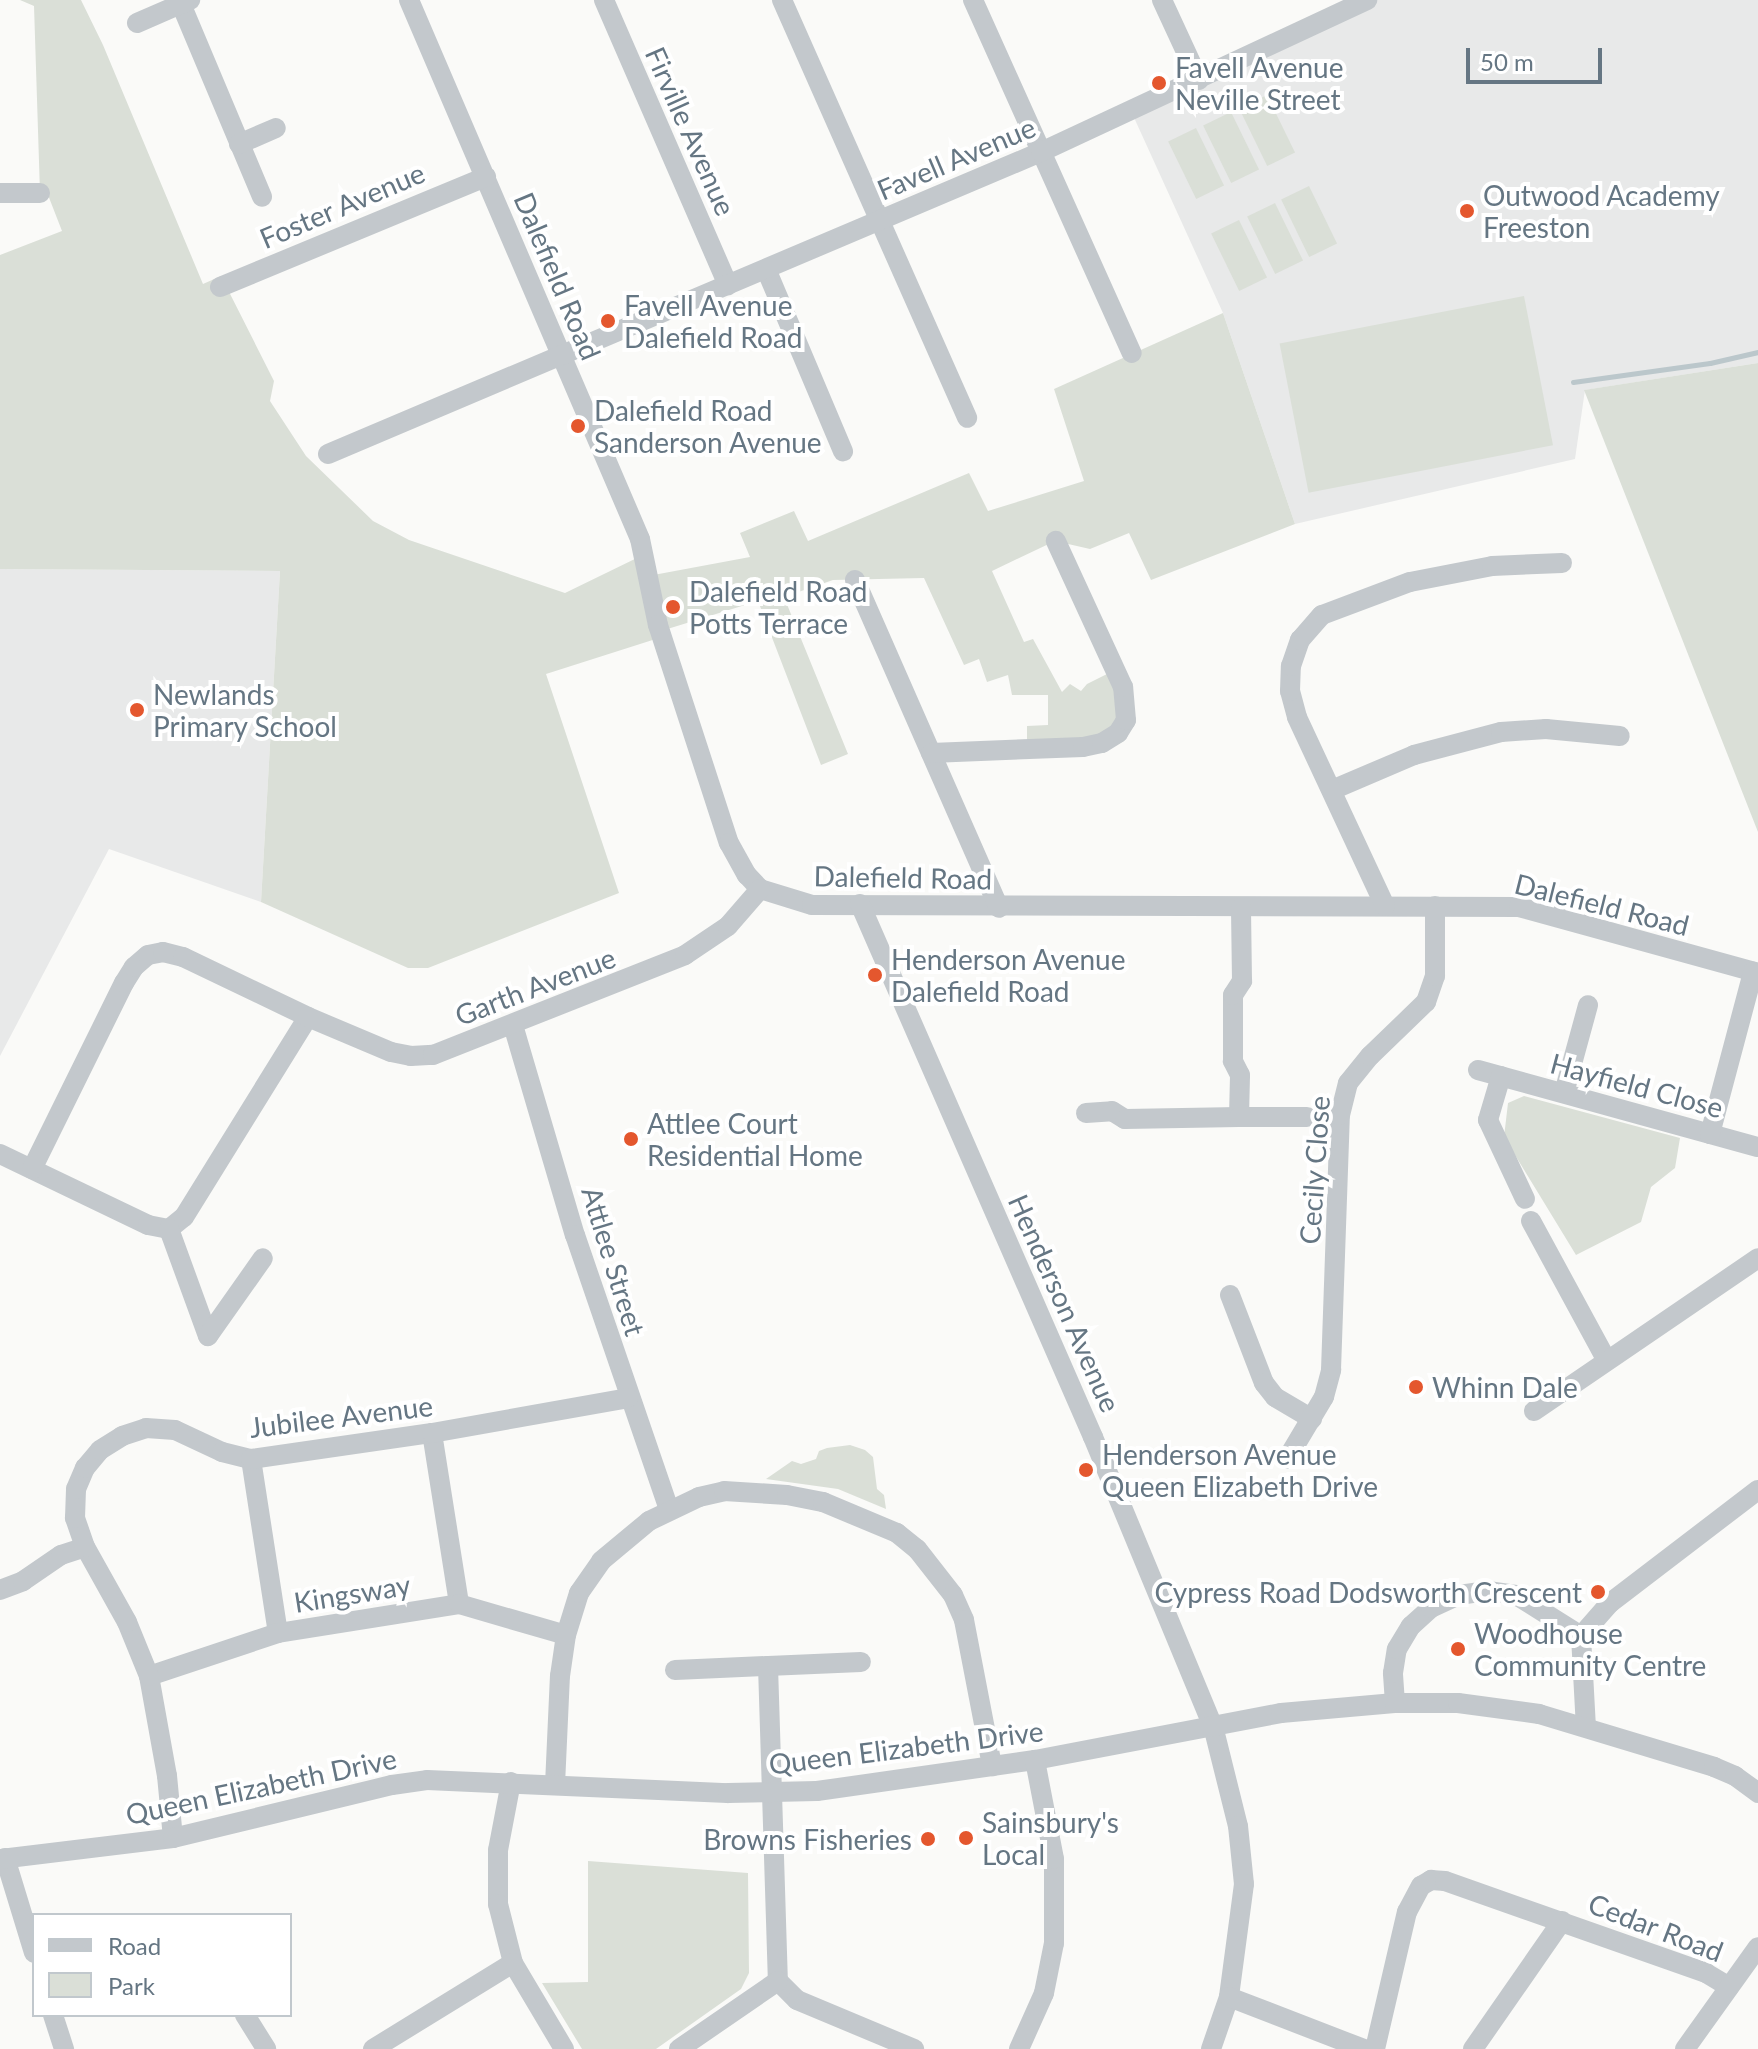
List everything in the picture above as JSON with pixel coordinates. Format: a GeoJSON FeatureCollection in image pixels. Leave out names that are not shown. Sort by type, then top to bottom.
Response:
{"type":"FeatureCollection","features":[{"type":"Feature","properties":{"kind":"street","name":"Dalefield Road"},"geometry":{"type":"LineString","coordinates":[[409,0],[640,539],[658,625],[729,843],[747,875],[760,889],[812,905],[999,908],[1519,907],[1756,972]]}},
{"type":"Feature","properties":{"kind":"street","name":"Firville Avenue"},"geometry":{"type":"LineString","coordinates":[[604,0],[728,285]]}},
{"type":"Feature","properties":{"kind":"street"},"geometry":{"type":"LineString","coordinates":[[782,0],[967,418]]}},
{"type":"Feature","properties":{"kind":"street"},"geometry":{"type":"LineString","coordinates":[[973,0],[1132,353]]}},
{"type":"Feature","properties":{"kind":"street"},"geometry":{"type":"LineString","coordinates":[[1162,0],[1199,80]]}},
{"type":"Feature","properties":{"kind":"street","name":"Favell Avenue"},"geometry":{"type":"LineString","coordinates":[[328,454],[1041,152],[1367,0]]}},
{"type":"Feature","properties":{"kind":"street"},"geometry":{"type":"LineString","coordinates":[[137,23],[185,2],[262,197]]}},
{"type":"Feature","properties":{"kind":"street"},"geometry":{"type":"LineString","coordinates":[[239,144],[276,128]]}},
{"type":"Feature","properties":{"kind":"street","name":"Foster Avenue"},"geometry":{"type":"LineString","coordinates":[[220,287],[486,177]]}},
{"type":"Feature","properties":{"kind":"street"},"geometry":{"type":"LineString","coordinates":[[0,193],[40,193]]}},
{"type":"Feature","properties":{"kind":"street"},"geometry":{"type":"LineString","coordinates":[[766,269],[843,451]]}},
{"type":"Feature","properties":{"kind":"street"},"geometry":{"type":"LineString","coordinates":[[931,753],[1083,747],[1102,743],[1118,733],[1126,720],[1123,687],[1056,541]]}},
{"type":"Feature","properties":{"kind":"street"},"geometry":{"type":"LineString","coordinates":[[1385,906],[1297,717],[1290,691],[1291,666],[1300,640],[1322,615],[1361,598],[1451,572],[1503,565],[1562,563]]}},
{"type":"Feature","properties":{"kind":"street"},"geometry":{"type":"LineString","coordinates":[[855,580],[999,908]]}},
{"type":"Feature","properties":{"kind":"street"},"geometry":{"type":"LineString","coordinates":[[1332,790],[1414,755],[1501,732],[1546,729],[1620,736]]}},
{"type":"Feature","properties":{"kind":"street","name":"Garth Avenue"},"geometry":{"type":"LineString","coordinates":[[32,1169],[124,983],[134,967],[148,955],[163,952],[183,957],[308,1017],[391,1052],[411,1056],[433,1055],[685,955],[728,926],[760,889]]}},
{"type":"Feature","properties":{"kind":"street","name":"Henderson Avenue"},"geometry":{"type":"LineString","coordinates":[[860,904],[1093,1437],[1213,1726],[1238,1826],[1244,1884],[1229,1997],[1211,2049]]}},
{"type":"Feature","properties":{"kind":"street","name":"Cecily Close"},"geometry":{"type":"LineString","coordinates":[[1287,1459],[1324,1397],[1331,1370],[1340,1115],[1348,1083],[1370,1056],[1426,1002],[1435,976],[1435,906]]}},
{"type":"Feature","properties":{"kind":"street"},"geometry":{"type":"LineString","coordinates":[[1239,1117],[1240,1075],[1233,1061],[1233,995],[1242,981],[1241,908]]}},
{"type":"Feature","properties":{"kind":"street"},"geometry":{"type":"LineString","coordinates":[[1710,1134],[1756,972]]}},
{"type":"Feature","properties":{"kind":"street"},"geometry":{"type":"LineString","coordinates":[[1564,1093],[1574,1023],[1588,1005]]}},
{"type":"Feature","properties":{"kind":"street"},"geometry":{"type":"LineString","coordinates":[[0,1154],[148,1225],[169,1229],[184,1217],[308,1017]]}},
{"type":"Feature","properties":{"kind":"street","name":"Attlee Street"},"geometry":{"type":"LineString","coordinates":[[513,1025],[628,1398],[669,1510]]}},
{"type":"Feature","properties":{"kind":"street","name":"Hayfield Close"},"geometry":{"type":"LineString","coordinates":[[1478,1070],[1758,1147]]}},
{"type":"Feature","properties":{"kind":"street"},"geometry":{"type":"LineString","coordinates":[[1501,1076],[1488,1120],[1525,1199]]}},
{"type":"Feature","properties":{"kind":"street"},"geometry":{"type":"LineString","coordinates":[[1086,1113],[1112,1111],[1125,1119],[1307,1117]]}},
{"type":"Feature","properties":{"kind":"street"},"geometry":{"type":"LineString","coordinates":[[1531,1221],[1607,1361]]}},
{"type":"Feature","properties":{"kind":"street"},"geometry":{"type":"LineString","coordinates":[[169,1229],[208,1336],[263,1258]]}},
{"type":"Feature","properties":{"kind":"street"},"geometry":{"type":"LineString","coordinates":[[1534,1411],[1758,1258]]}},
{"type":"Feature","properties":{"kind":"street"},"geometry":{"type":"LineString","coordinates":[[1230,1295],[1264,1383],[1275,1397],[1312,1419]]}},
{"type":"Feature","properties":{"kind":"street","name":"Jubilee Avenue"},"geometry":{"type":"LineString","coordinates":[[173,1838],[167,1776],[149,1676],[127,1622],[85,1547],[75,1518],[76,1489],[85,1468],[100,1450],[122,1436],[146,1428],[175,1430],[222,1452],[251,1459],[432,1433],[628,1398]]}},
{"type":"Feature","properties":{"kind":"street"},"geometry":{"type":"LineString","coordinates":[[432,1433],[459,1604]]}},
{"type":"Feature","properties":{"kind":"street"},"geometry":{"type":"LineString","coordinates":[[251,1459],[278,1633]]}},
{"type":"Feature","properties":{"kind":"street"},"geometry":{"type":"LineString","coordinates":[[1586,1727],[1581,1636],[1610,1603],[1758,1490]]}},
{"type":"Feature","properties":{"kind":"street"},"geometry":{"type":"LineString","coordinates":[[555,1785],[560,1676],[566,1635],[579,1593],[601,1561],[622,1540],[669,1510],[724,1491],[787,1495],[857,1513],[907,1541],[934,1567],[953,1595],[964,1620],[992,1766]]}},
{"type":"Feature","properties":{"kind":"street"},"geometry":{"type":"LineString","coordinates":[[0,1590],[23,1581],[61,1555],[85,1547]]}},
{"type":"Feature","properties":{"kind":"street"},"geometry":{"type":"LineString","coordinates":[[1395,1703],[1393,1673],[1397,1649],[1411,1626],[1431,1608],[1459,1595],[1488,1591],[1516,1595],[1581,1636]]}},
{"type":"Feature","properties":{"kind":"street","name":"Kingsway"},"geometry":{"type":"LineString","coordinates":[[149,1676],[278,1633],[459,1604],[566,1635]]}},
{"type":"Feature","properties":{"kind":"street"},"geometry":{"type":"LineString","coordinates":[[675,1670],[861,1662]]}},
{"type":"Feature","properties":{"kind":"street"},"geometry":{"type":"LineString","coordinates":[[768,1666],[778,1981],[797,2000],[914,2049]]}},
{"type":"Feature","properties":{"kind":"street","name":"Queen Elizabeth Drive"},"geometry":{"type":"LineString","coordinates":[[2,1859],[173,1838],[392,1785],[427,1780],[774,1794],[1035,1760],[1281,1713],[1395,1703],[1490,1706],[1586,1727],[1714,1767],[1735,1776],[1758,1793]]}},
{"type":"Feature","properties":{"kind":"street"},"geometry":{"type":"LineString","coordinates":[[1019,2049],[1044,1993],[1054,1943],[1054,1859],[1035,1760]]}},
{"type":"Feature","properties":{"kind":"street"},"geometry":{"type":"LineString","coordinates":[[511,1782],[496,1877],[498,1904],[513,1963],[564,2049]]}},
{"type":"Feature","properties":{"kind":"street"},"geometry":{"type":"LineString","coordinates":[[2,1859],[32,1947]]}},
{"type":"Feature","properties":{"kind":"street","name":"Cedar Road"},"geometry":{"type":"LineString","coordinates":[[1375,2049],[1407,1912],[1421,1886],[1431,1880],[1445,1881],[1562,1921],[1706,1973],[1729,1987]]}},
{"type":"Feature","properties":{"kind":"street","name":"Cedar Road"},"geometry":{"type":"LineString","coordinates":[[1473,2049],[1562,1921]]}},
{"type":"Feature","properties":{"kind":"street"},"geometry":{"type":"LineString","coordinates":[[1685,2049],[1758,1947]]}},
{"type":"Feature","properties":{"kind":"street"},"geometry":{"type":"LineString","coordinates":[[373,2049],[513,1963]]}},
{"type":"Feature","properties":{"kind":"street"},"geometry":{"type":"LineString","coordinates":[[679,2049],[778,1981]]}},
{"type":"Feature","properties":{"kind":"street"},"geometry":{"type":"LineString","coordinates":[[1229,1997],[1364,2049]]}},
{"type":"Feature","properties":{"kind":"street"},"geometry":{"type":"LineString","coordinates":[[54,2017],[64,2049]]}},
{"type":"Feature","properties":{"kind":"street"},"geometry":{"type":"LineString","coordinates":[[246,2017],[266,2049]]}},
{"type":"Feature","properties":{"kind":"shaded area","name":"Outwood Academy Freeston"},"geometry":{"type":"Polygon","coordinates":[[[1367,0],[1758,0],[1758,363],[1585,390],[1575,459],[1295,524],[1223,313],[1131,111],[1367,0]]]}},
{"type":"Feature","properties":{"kind":"shaded area","name":"Newlands Primary School"},"geometry":{"type":"Polygon","coordinates":[[[0,569],[280,571],[261,902],[109,849],[0,1056],[0,569]]]}},
{"type":"Feature","properties":{"kind":"green space"},"geometry":{"type":"Polygon","coordinates":[[[20,0],[81,0],[103,45],[203,284],[221,276],[274,381],[270,401],[306,456],[373,521],[409,540],[565,593],[643,555],[648,576],[750,557],[740,533],[794,511],[808,541],[969,473],[988,511],[1084,481],[1054,389],[1223,313],[1295,524],[1151,580],[1129,533],[1090,549],[1055,541],[992,571],[1024,642],[1033,639],[1062,692],[1070,684],[1081,691],[1087,684],[1115,670],[1118,733],[1027,749],[1027,726],[1048,725],[1048,695],[1012,695],[1008,675],[987,682],[979,659],[964,665],[924,578],[833,580],[784,597],[848,754],[821,765],[758,601],[661,631],[662,637],[546,674],[619,893],[428,968],[408,968],[261,902],[280,571],[0,569],[0,255],[62,231],[48,195],[40,193],[34,6],[20,0]]]}},
{"type":"Feature","properties":{"kind":"green space"},"geometry":{"type":"Polygon","coordinates":[[[1267,95],[1295,153],[1267,166],[1239,109],[1267,95]]]}},
{"type":"Feature","properties":{"kind":"green space"},"geometry":{"type":"Polygon","coordinates":[[[1231,112],[1259,170],[1231,183],[1203,126],[1231,112]]]}},
{"type":"Feature","properties":{"kind":"green space"},"geometry":{"type":"Polygon","coordinates":[[[1196,128],[1224,186],[1196,199],[1168,142],[1196,128]]]}},
{"type":"Feature","properties":{"kind":"green space"},"geometry":{"type":"Polygon","coordinates":[[[1309,186],[1337,244],[1309,257],[1281,200],[1309,186]]]}},
{"type":"Feature","properties":{"kind":"green space"},"geometry":{"type":"Polygon","coordinates":[[[1275,203],[1303,261],[1275,274],[1247,217],[1275,203]]]}},
{"type":"Feature","properties":{"kind":"green space"},"geometry":{"type":"Polygon","coordinates":[[[1239,220],[1267,278],[1239,291],[1211,234],[1239,220]]]}},
{"type":"Feature","properties":{"kind":"green space"},"geometry":{"type":"Polygon","coordinates":[[[1524,296],[1553,445],[1309,493],[1280,344],[1524,296]]]}},
{"type":"Feature","properties":{"kind":"green space"},"geometry":{"type":"Polygon","coordinates":[[[1758,363],[1758,832],[1584,390],[1758,363]]]}},
{"type":"Feature","properties":{"kind":"green space"},"geometry":{"type":"Polygon","coordinates":[[[1524,1096],[1680,1138],[1675,1168],[1651,1187],[1641,1222],[1576,1255],[1504,1137],[1508,1103],[1524,1096]]]}},
{"type":"Feature","properties":{"kind":"green space"},"geometry":{"type":"Polygon","coordinates":[[[850,1445],[865,1450],[873,1457],[877,1489],[884,1495],[886,1509],[838,1489],[766,1479],[792,1461],[801,1464],[816,1459],[819,1451],[850,1445]]]}},
{"type":"Feature","properties":{"kind":"green space"},"geometry":{"type":"Polygon","coordinates":[[[588,1861],[748,1873],[749,1973],[741,1989],[656,2049],[582,2049],[542,1983],[588,1982],[588,1861]]]}},
{"type":"Feature","properties":{"kind":"waterway"},"geometry":{"type":"LineString","coordinates":[[1573,382],[1710,363],[1758,352]]}},
{"type":"Feature","properties":{"kind":"place","name":"Favell Avenue Neville Street"},"geometry":{"type":"Point","coordinates":[1159,83]}},
{"type":"Feature","properties":{"kind":"place","name":"Outwood Academy Freeston"},"geometry":{"type":"Point","coordinates":[1467,211]}},
{"type":"Feature","properties":{"kind":"place","name":"Favell Avenue Dalefield Road"},"geometry":{"type":"Point","coordinates":[608,321]}},
{"type":"Feature","properties":{"kind":"place","name":"Dalefield Road Sanderson Avenue"},"geometry":{"type":"Point","coordinates":[578,426]}},
{"type":"Feature","properties":{"kind":"place","name":"Dalefield Road Potts Terrace"},"geometry":{"type":"Point","coordinates":[673,607]}},
{"type":"Feature","properties":{"kind":"place","name":"Newlands Primary School"},"geometry":{"type":"Point","coordinates":[137,710]}},
{"type":"Feature","properties":{"kind":"place","name":"Henderson Avenue Dalefield Road"},"geometry":{"type":"Point","coordinates":[875,975]}},
{"type":"Feature","properties":{"kind":"place","name":"Attlee Court Residential Home"},"geometry":{"type":"Point","coordinates":[631,1139]}},
{"type":"Feature","properties":{"kind":"place","name":"Whinn Dale"},"geometry":{"type":"Point","coordinates":[1416,1387]}},
{"type":"Feature","properties":{"kind":"place","name":"Henderson Avenue Queen Elizabeth Drive"},"geometry":{"type":"Point","coordinates":[1086,1470]}},
{"type":"Feature","properties":{"kind":"place","name":"Cypress Road Dodsworth Crescent"},"geometry":{"type":"Point","coordinates":[1598,1592]}},
{"type":"Feature","properties":{"kind":"place","name":"Woodhouse Community Centre"},"geometry":{"type":"Point","coordinates":[1458,1649]}},
{"type":"Feature","properties":{"kind":"place","name":"Sainsbury's Local"},"geometry":{"type":"Point","coordinates":[966,1838]}},
{"type":"Feature","properties":{"kind":"place","name":"Browns Fisheries"},"geometry":{"type":"Point","coordinates":[928,1839]}}]}
